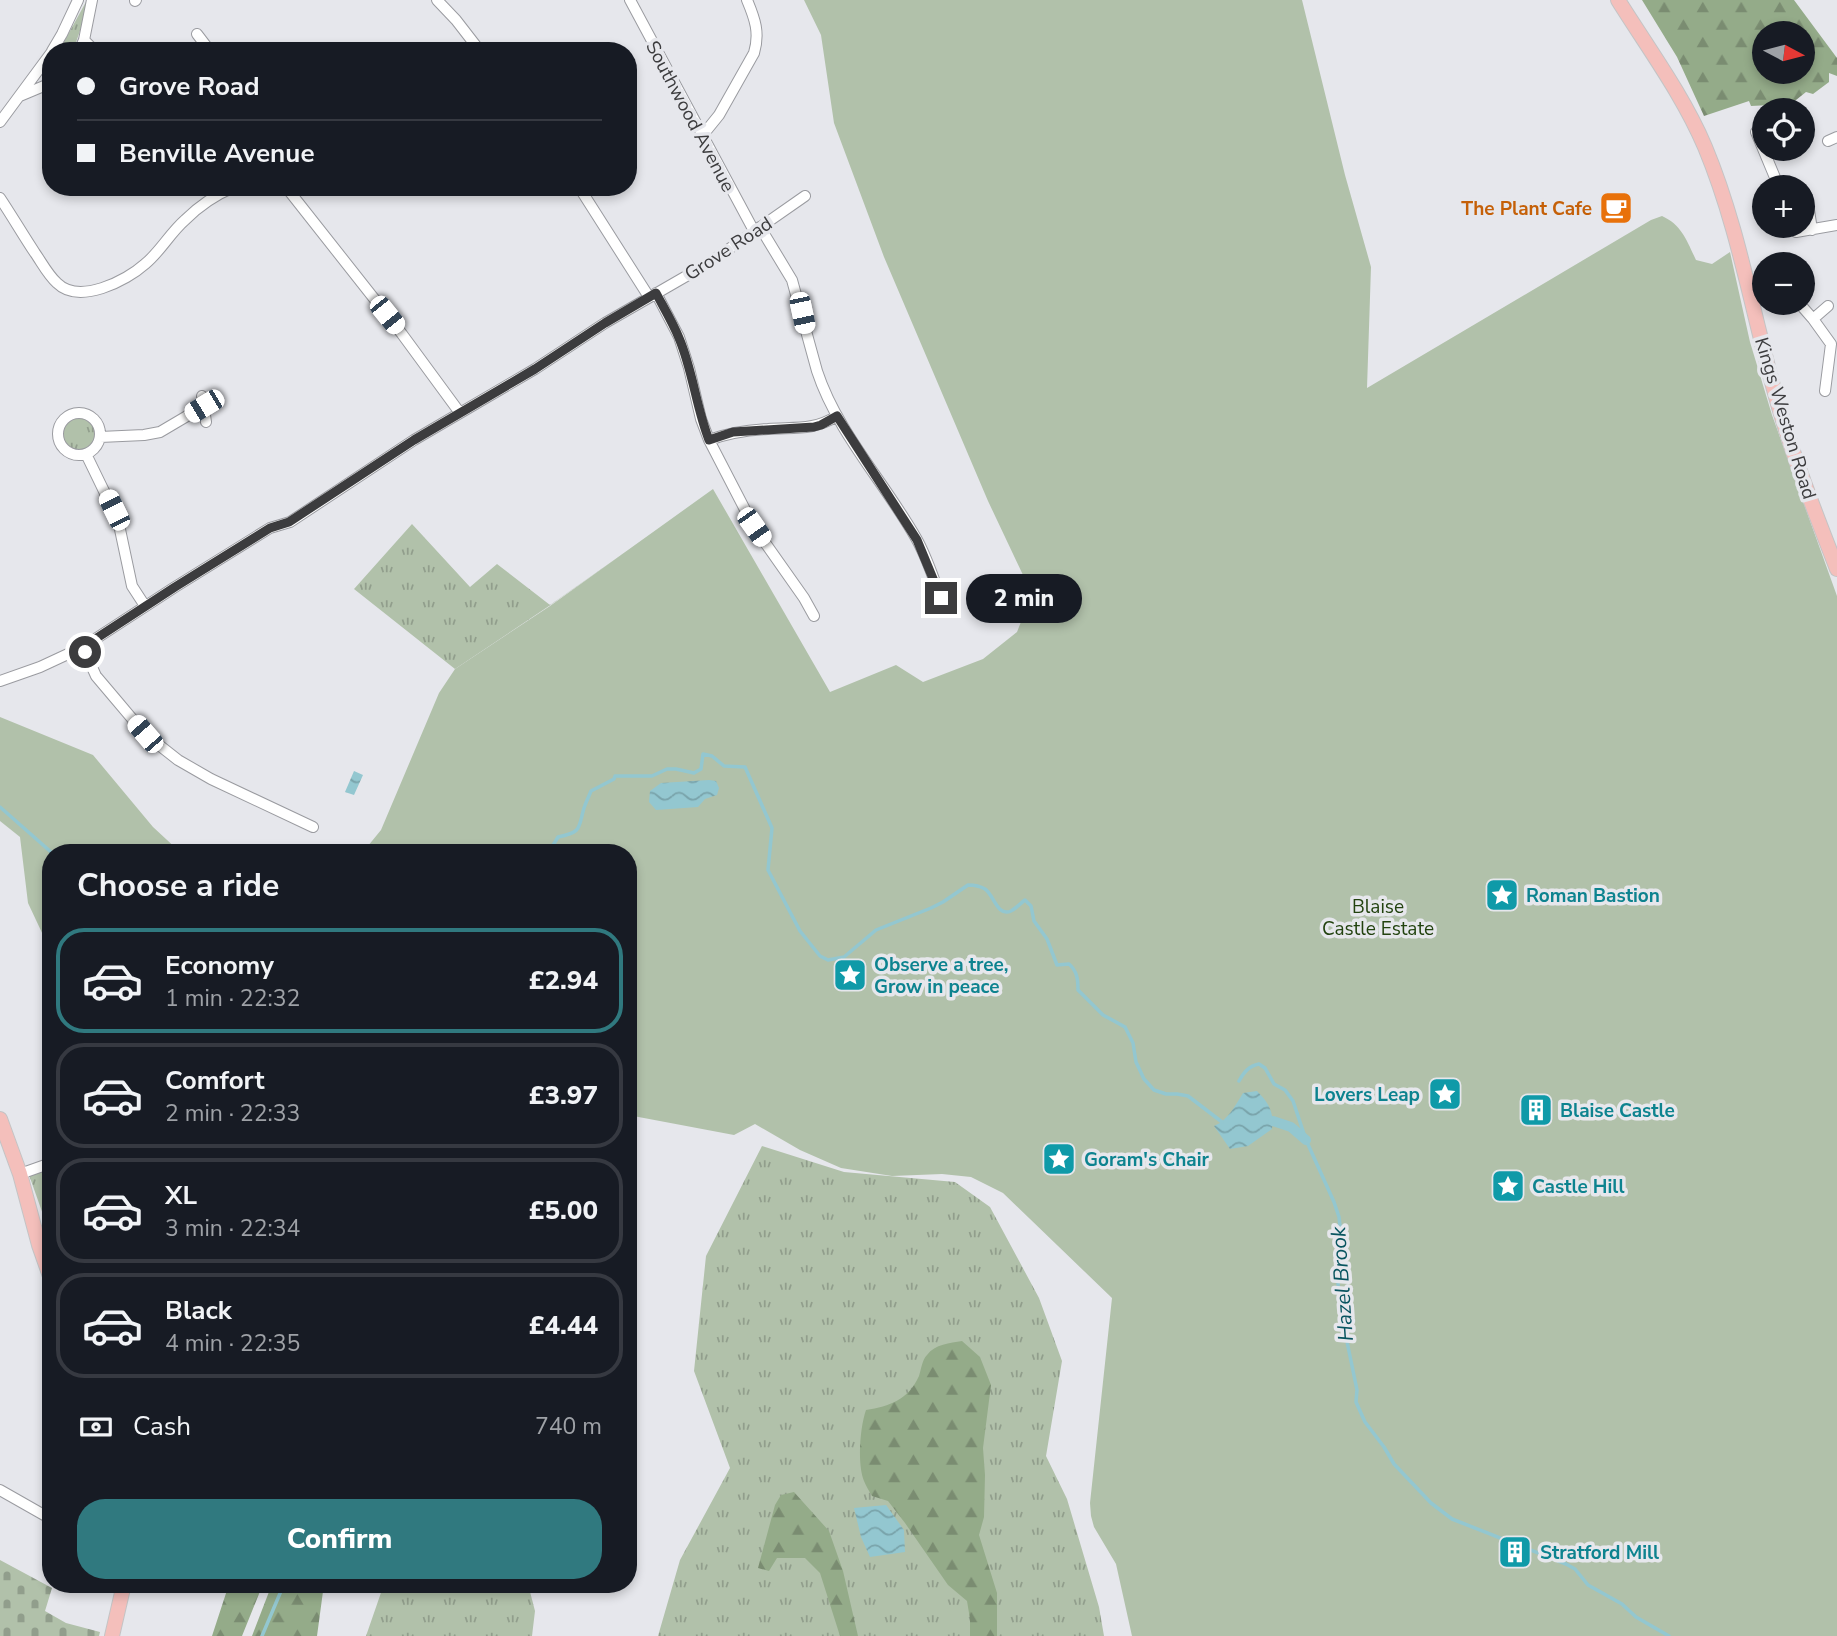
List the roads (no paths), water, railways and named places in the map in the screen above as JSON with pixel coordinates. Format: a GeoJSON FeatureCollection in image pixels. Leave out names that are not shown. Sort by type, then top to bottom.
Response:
{"type":"FeatureCollection","features":[{"type":"Feature","properties":{"kind":"main road","name":"Kings Weston Road"},"geometry":{"type":"LineString","coordinates":[[1618,0],[1683,103],[1717,179],[1739,249],[1775,395],[1837,569]]}},
{"type":"Feature","properties":{"kind":"main road"},"geometry":{"type":"LineString","coordinates":[[0,1119],[20,1174],[42,1254]]}},
{"type":"Feature","properties":{"kind":"main road"},"geometry":{"type":"LineString","coordinates":[[112,1636],[122,1593]]}},
{"type":"Feature","properties":{"kind":"street"},"geometry":{"type":"LineString","coordinates":[[82,42],[92,0]]}},
{"type":"Feature","properties":{"kind":"street"},"geometry":{"type":"LineString","coordinates":[[437,0],[473,42]]}},
{"type":"Feature","properties":{"kind":"street","name":"Southwood Avenue"},"geometry":{"type":"LineString","coordinates":[[629,0],[702,136],[757,229],[792,280],[817,371],[837,416],[917,540],[941,598],[954,593]]}},
{"type":"Feature","properties":{"kind":"street"},"geometry":{"type":"LineString","coordinates":[[702,136],[719,116],[754,54],[757,43],[756,22],[747,0]]}},
{"type":"Feature","properties":{"kind":"street"},"geometry":{"type":"LineString","coordinates":[[57,42],[75,1]]}},
{"type":"Feature","properties":{"kind":"street"},"geometry":{"type":"LineString","coordinates":[[197,34],[203,42]]}},
{"type":"Feature","properties":{"kind":"street"},"geometry":{"type":"LineString","coordinates":[[0,122],[42,65]]}},
{"type":"Feature","properties":{"kind":"street"},"geometry":{"type":"LineString","coordinates":[[20,96],[42,87]]}},
{"type":"Feature","properties":{"kind":"street"},"geometry":{"type":"LineString","coordinates":[[0,198],[57,283],[70,290],[84,292],[110,285],[146,264],[183,221],[217,196]]}},
{"type":"Feature","properties":{"kind":"street"},"geometry":{"type":"LineString","coordinates":[[293,196],[402,334],[460,413]]}},
{"type":"Feature","properties":{"kind":"street"},"geometry":{"type":"LineString","coordinates":[[585,196],[679,337],[709,440],[754,527],[804,598],[808,615]]}},
{"type":"Feature","properties":{"kind":"street","name":"Grove Road"},"geometry":{"type":"LineString","coordinates":[[0,681],[40,667],[83,647],[270,528],[289,522],[376,464],[709,262],[805,196]]}},
{"type":"Feature","properties":{"kind":"street"},"geometry":{"type":"LineString","coordinates":[[1815,229],[1837,225]]}},
{"type":"Feature","properties":{"kind":"street"},"geometry":{"type":"LineString","coordinates":[[1813,318],[1828,306]]}},
{"type":"Feature","properties":{"kind":"street"},"geometry":{"type":"LineString","coordinates":[[1810,315],[1834,344],[1825,391]]}},
{"type":"Feature","properties":{"kind":"street"},"geometry":{"type":"LineString","coordinates":[[100,437],[160,432],[203,401],[206,422]]}},
{"type":"Feature","properties":{"kind":"street"},"geometry":{"type":"LineString","coordinates":[[79,413],[97,423],[100,437],[96,447],[86,454],[72,454],[61,444],[59,430],[66,418],[79,413]]}},
{"type":"Feature","properties":{"kind":"street"},"geometry":{"type":"LineString","coordinates":[[709,440],[733,432],[814,427],[837,416]]}},
{"type":"Feature","properties":{"kind":"street"},"geometry":{"type":"LineString","coordinates":[[121,422],[122,436]]}},
{"type":"Feature","properties":{"kind":"street"},"geometry":{"type":"LineString","coordinates":[[86,454],[118,520],[132,586],[145,606]]}},
{"type":"Feature","properties":{"kind":"street"},"geometry":{"type":"LineString","coordinates":[[83,647],[103,685],[145,734],[178,761],[211,779],[308,822]]}},
{"type":"Feature","properties":{"kind":"street"},"geometry":{"type":"LineString","coordinates":[[20,1174],[42,1166]]}},
{"type":"Feature","properties":{"kind":"street"},"geometry":{"type":"LineString","coordinates":[[0,1490],[42,1514]]}},
{"type":"Feature","properties":{"kind":"water"},"geometry":{"type":"Polygon","coordinates":[[[354,771],[363,775],[354,795],[345,792],[354,771]]]}},
{"type":"Feature","properties":{"kind":"water"},"geometry":{"type":"Polygon","coordinates":[[[716,781],[719,788],[717,795],[705,799],[698,807],[656,810],[649,802],[650,791],[661,783],[716,781]]]}},
{"type":"Feature","properties":{"kind":"water"},"geometry":{"type":"Polygon","coordinates":[[[1257,1091],[1270,1108],[1272,1129],[1248,1146],[1230,1149],[1214,1126],[1227,1116],[1243,1093],[1257,1091]]]}},
{"type":"Feature","properties":{"kind":"water"},"geometry":{"type":"Polygon","coordinates":[[[886,1505],[904,1530],[905,1552],[870,1557],[861,1537],[854,1508],[886,1505]]]}},
{"type":"Feature","properties":{"kind":"waterway","name":"Hazel Brook"},"geometry":{"type":"LineString","coordinates":[[554,844],[558,837],[578,828],[591,791],[615,776],[652,776],[667,769],[694,773],[701,769],[703,754],[712,756],[724,766],[745,767],[772,828],[768,870],[800,931],[820,956],[828,960],[844,957],[876,930],[931,908],[968,885],[985,889],[1002,911],[1013,910],[1025,900],[1031,906],[1034,921],[1047,939],[1057,965],[1069,964],[1074,969],[1078,990],[1103,1015],[1125,1027],[1144,1079],[1154,1090],[1188,1096],[1222,1122]]}},
{"type":"Feature","properties":{"kind":"waterway"},"geometry":{"type":"LineString","coordinates":[[0,807],[42,844]]}},
{"type":"Feature","properties":{"kind":"waterway","name":"Hazel Brook"},"geometry":{"type":"LineString","coordinates":[[1239,1081],[1247,1070],[1259,1064],[1265,1068],[1274,1084],[1285,1090],[1293,1101],[1306,1140],[1334,1202],[1342,1243],[1339,1303],[1357,1390],[1356,1402],[1365,1422],[1394,1464],[1431,1503],[1452,1519],[1566,1564],[1575,1569],[1588,1585],[1669,1636]]}},
{"type":"Feature","properties":{"kind":"waterway"},"geometry":{"type":"LineString","coordinates":[[1273,1121],[1291,1127],[1306,1140]]}},
{"type":"Feature","properties":{"kind":"waterway"},"geometry":{"type":"LineString","coordinates":[[262,1636],[280,1593]]}},
{"type":"Feature","properties":{"kind":"place","name":"The Plant Cafe"},"geometry":{"type":"Point","coordinates":[1616,208]}},
{"type":"Feature","properties":{"kind":"place","name":"Roman Bastion"},"geometry":{"type":"Point","coordinates":[1502,895]}},
{"type":"Feature","properties":{"kind":"place","name":"Observe a tree, Grow in peace"},"geometry":{"type":"Point","coordinates":[850,975]}},
{"type":"Feature","properties":{"kind":"place","name":"Lovers Leap"},"geometry":{"type":"Point","coordinates":[1445,1094]}},
{"type":"Feature","properties":{"kind":"place","name":"Blaise Castle"},"geometry":{"type":"Point","coordinates":[1536,1110]}},
{"type":"Feature","properties":{"kind":"place","name":"Goram's Chair"},"geometry":{"type":"Point","coordinates":[1059,1159]}},
{"type":"Feature","properties":{"kind":"place","name":"Castle Hill"},"geometry":{"type":"Point","coordinates":[1508,1186]}},
{"type":"Feature","properties":{"kind":"place","name":"Stratford Mill"},"geometry":{"type":"Point","coordinates":[1515,1552]}},
{"type":"Feature","properties":{"kind":"park label","name":"Blaise Castle Estate"},"geometry":{"type":"Point","coordinates":[1378,917]}}]}
